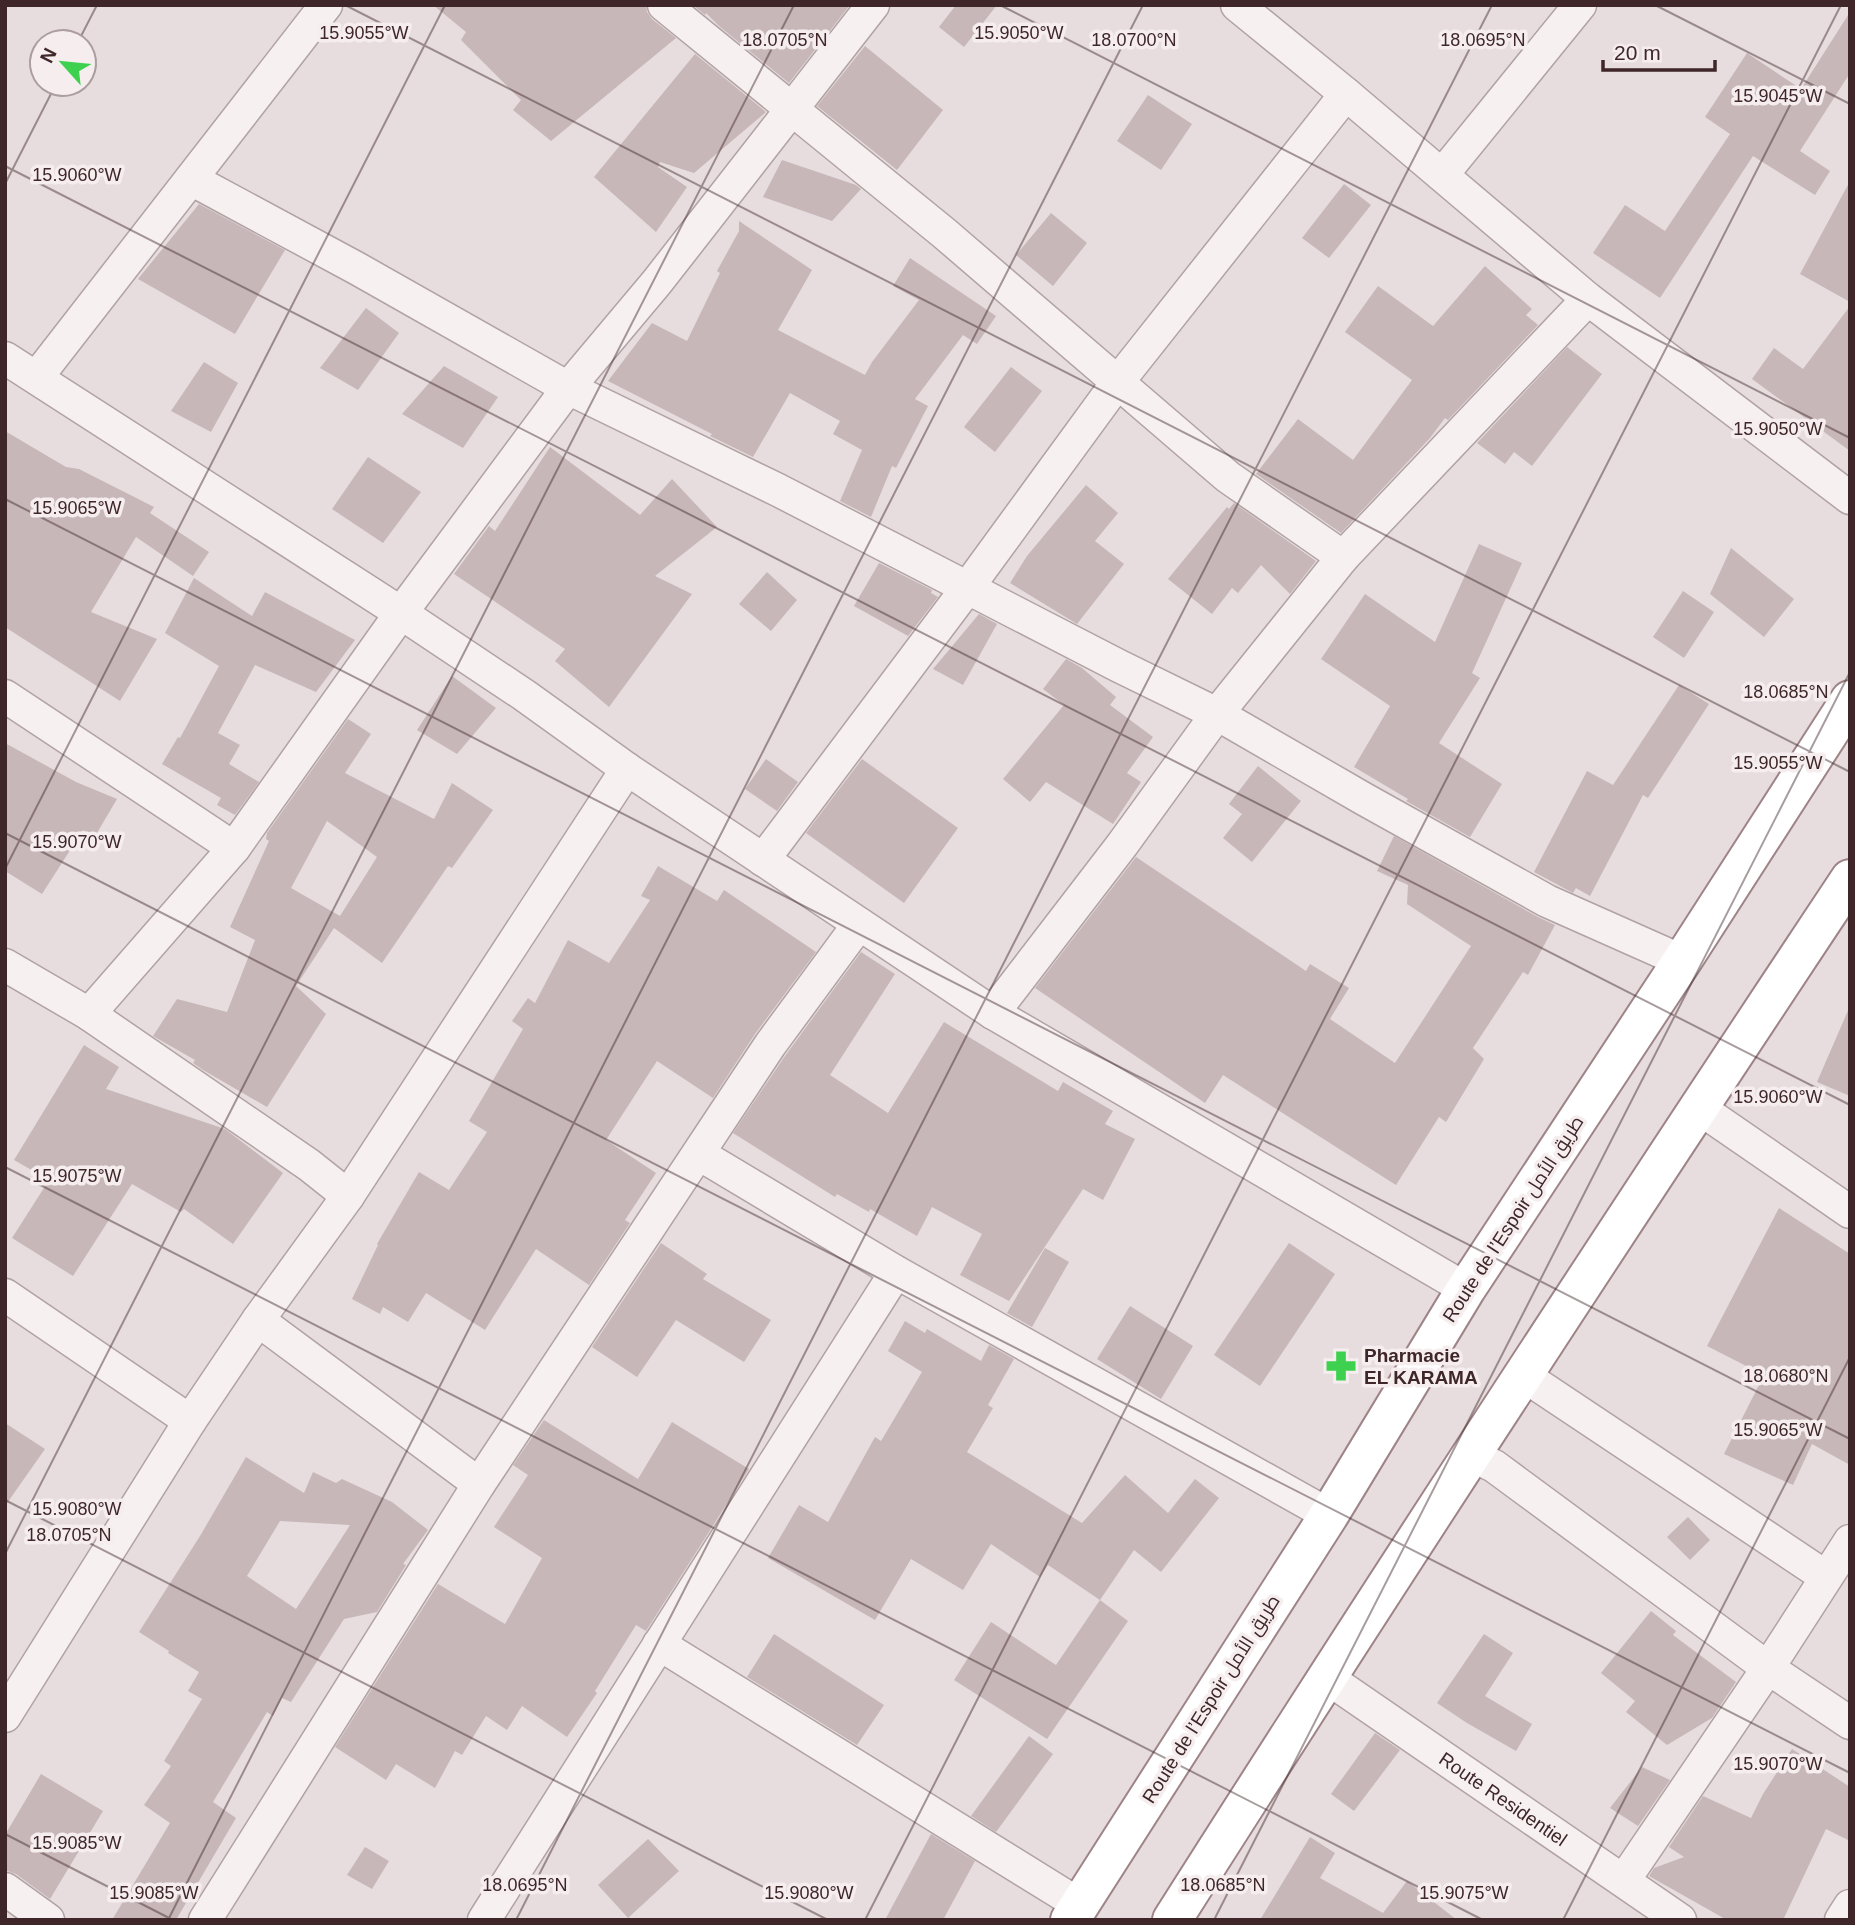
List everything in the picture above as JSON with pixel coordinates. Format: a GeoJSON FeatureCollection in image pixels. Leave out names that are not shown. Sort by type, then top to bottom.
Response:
{"type":"FeatureCollection","features":[{"type":"Feature","properties":{"kind":"highway","name":"Route de l’Espoir طريق الأمل"},"geometry":{"type":"LineString","coordinates":[[1075,1912],[1329,1515],[1466,1289],[1850,701]]}},
{"type":"Feature","properties":{"kind":"highway"},"geometry":{"type":"LineString","coordinates":[[1172,1920],[1326,1677],[1850,879]]}},
{"type":"Feature","properties":{"kind":"street"},"geometry":{"type":"LineString","coordinates":[[37,377],[326,5]]}},
{"type":"Feature","properties":{"kind":"street"},"geometry":{"type":"LineString","coordinates":[[664,5],[944,233],[1228,477],[1343,557]]}},
{"type":"Feature","properties":{"kind":"street"},"geometry":{"type":"LineString","coordinates":[[89,1014],[234,848],[401,613],[568,388],[657,282],[873,5]]}},
{"type":"Feature","properties":{"kind":"street"},"geometry":{"type":"LineString","coordinates":[[1237,5],[1588,299],[1850,498]]}},
{"type":"Feature","properties":{"kind":"street"},"geometry":{"type":"LineString","coordinates":[[1442,175],[1580,5]]}},
{"type":"Feature","properties":{"kind":"street"},"geometry":{"type":"LineString","coordinates":[[763,860],[1117,383],[1346,94]]}},
{"type":"Feature","properties":{"kind":"street"},"geometry":{"type":"LineString","coordinates":[[191,179],[568,388],[778,490],[1217,714],[1548,901],[1682,961]]}},
{"type":"Feature","properties":{"kind":"street"},"geometry":{"type":"LineString","coordinates":[[993,1013],[1122,845],[1217,714],[1343,557],[1588,299]]}},
{"type":"Feature","properties":{"kind":"street"},"geometry":{"type":"LineString","coordinates":[[5,358],[401,613],[524,695],[626,769],[993,1013],[1466,1289]]}},
{"type":"Feature","properties":{"kind":"street"},"geometry":{"type":"LineString","coordinates":[[5,696],[234,848]]}},
{"type":"Feature","properties":{"kind":"street"},"geometry":{"type":"LineString","coordinates":[[5,1716],[190,1421],[258,1320],[348,1196],[626,769]]}},
{"type":"Feature","properties":{"kind":"street"},"geometry":{"type":"LineString","coordinates":[[205,1920],[479,1484],[771,1045],[859,923]]}},
{"type":"Feature","properties":{"kind":"street"},"geometry":{"type":"LineString","coordinates":[[5,965],[89,1014],[309,1165],[348,1196]]}},
{"type":"Feature","properties":{"kind":"street"},"geometry":{"type":"LineString","coordinates":[[1699,1108],[1850,1212]]}},
{"type":"Feature","properties":{"kind":"street"},"geometry":{"type":"LineString","coordinates":[[699,1154],[896,1272],[1329,1515]]}},
{"type":"Feature","properties":{"kind":"street"},"geometry":{"type":"LineString","coordinates":[[484,1920],[896,1272]]}},
{"type":"Feature","properties":{"kind":"street"},"geometry":{"type":"LineString","coordinates":[[5,1295],[190,1421]]}},
{"type":"Feature","properties":{"kind":"street"},"geometry":{"type":"LineString","coordinates":[[258,1320],[479,1484]]}},
{"type":"Feature","properties":{"kind":"street"},"geometry":{"type":"LineString","coordinates":[[1523,1376],[1826,1577]]}},
{"type":"Feature","properties":{"kind":"street"},"geometry":{"type":"LineString","coordinates":[[1471,1455],[1494,1466],[1768,1668],[1850,1723]]}},
{"type":"Feature","properties":{"kind":"street"},"geometry":{"type":"LineString","coordinates":[[1624,1880],[1768,1668],[1850,1541]]}},
{"type":"Feature","properties":{"kind":"street"},"geometry":{"type":"LineString","coordinates":[[659,1644],[1075,1912]]}},
{"type":"Feature","properties":{"kind":"street","name":"Route Residentiel"},"geometry":{"type":"LineString","coordinates":[[1326,1677],[1681,1920]]}},
{"type":"Feature","properties":{"kind":"street"},"geometry":{"type":"LineString","coordinates":[[5,1889],[48,1920]]}},
{"type":"Feature","properties":{"kind":"street"},"geometry":{"type":"LineString","coordinates":[[1841,1920],[1850,1906]]}},
{"type":"Feature","properties":{"kind":"building"},"geometry":{"type":"Polygon","coordinates":[[[433,5],[646,5],[652,19],[676,38],[551,141],[513,110],[521,100],[461,40],[466,32],[433,5]]]}},
{"type":"Feature","properties":{"kind":"building"},"geometry":{"type":"Polygon","coordinates":[[[693,5],[850,5],[789,83],[693,5]]]}},
{"type":"Feature","properties":{"kind":"building"},"geometry":{"type":"Polygon","coordinates":[[[956,5],[997,5],[964,47],[939,27],[956,5]]]}},
{"type":"Feature","properties":{"kind":"building"},"geometry":{"type":"Polygon","coordinates":[[[1850,12],[1850,73],[1800,151],[1830,171],[1815,195],[1753,156],[1660,298],[1593,253],[1625,205],[1665,231],[1730,134],[1705,117],[1747,53],[1801,89],[1850,12]]]}},
{"type":"Feature","properties":{"kind":"building"},"geometry":{"type":"Polygon","coordinates":[[[865,46],[943,110],[897,170],[817,106],[865,46]]]}},
{"type":"Feature","properties":{"kind":"building"},"geometry":{"type":"Polygon","coordinates":[[[695,54],[766,112],[694,173],[660,162],[658,167],[687,187],[656,232],[594,177],[695,54]]]}},
{"type":"Feature","properties":{"kind":"building"},"geometry":{"type":"Polygon","coordinates":[[[1148,95],[1192,124],[1161,170],[1117,141],[1148,95]]]}},
{"type":"Feature","properties":{"kind":"building"},"geometry":{"type":"Polygon","coordinates":[[[782,160],[861,189],[832,221],[763,197],[782,160]]]}},
{"type":"Feature","properties":{"kind":"building"},"geometry":{"type":"Polygon","coordinates":[[[1850,181],[1850,302],[1800,274],[1850,181]]]}},
{"type":"Feature","properties":{"kind":"building"},"geometry":{"type":"Polygon","coordinates":[[[1344,184],[1371,205],[1329,258],[1302,238],[1344,184]]]}},
{"type":"Feature","properties":{"kind":"building"},"geometry":{"type":"Polygon","coordinates":[[[199,204],[285,250],[235,334],[138,279],[199,204]]]}},
{"type":"Feature","properties":{"kind":"building"},"geometry":{"type":"Polygon","coordinates":[[[1051,213],[1087,243],[1053,286],[1016,255],[1051,213]]]}},
{"type":"Feature","properties":{"kind":"building"},"geometry":{"type":"Polygon","coordinates":[[[739,221],[812,270],[778,330],[865,375],[919,300],[893,286],[910,258],[996,316],[977,344],[963,335],[915,399],[928,406],[896,468],[892,466],[871,517],[840,501],[862,450],[833,434],[840,421],[790,393],[753,457],[608,381],[652,323],[687,341],[720,273],[717,271],[739,231],[739,221]]]}},
{"type":"Feature","properties":{"kind":"building"},"geometry":{"type":"Polygon","coordinates":[[[1485,266],[1532,309],[1526,315],[1538,325],[1448,420],[1445,418],[1430,438],[1341,533],[1256,474],[1298,419],[1353,460],[1412,380],[1345,332],[1378,286],[1433,326],[1485,266]]]}},
{"type":"Feature","properties":{"kind":"building"},"geometry":{"type":"Polygon","coordinates":[[[1850,306],[1850,451],[1752,379],[1774,348],[1803,369],[1850,306]]]}},
{"type":"Feature","properties":{"kind":"building"},"geometry":{"type":"Polygon","coordinates":[[[366,308],[399,333],[358,390],[320,368],[366,308]]]}},
{"type":"Feature","properties":{"kind":"building"},"geometry":{"type":"Polygon","coordinates":[[[1567,347],[1602,374],[1532,466],[1514,452],[1505,464],[1477,443],[1567,347]]]}},
{"type":"Feature","properties":{"kind":"building"},"geometry":{"type":"Polygon","coordinates":[[[204,362],[238,383],[211,432],[171,411],[204,362]]]}},
{"type":"Feature","properties":{"kind":"building"},"geometry":{"type":"Polygon","coordinates":[[[444,366],[498,397],[463,448],[402,414],[444,366]]]}},
{"type":"Feature","properties":{"kind":"building"},"geometry":{"type":"Polygon","coordinates":[[[1011,367],[1042,391],[995,452],[964,427],[1011,367]]]}},
{"type":"Feature","properties":{"kind":"building"},"geometry":{"type":"Polygon","coordinates":[[[5,431],[66,467],[79,469],[154,507],[150,513],[209,552],[193,576],[136,537],[91,612],[157,639],[120,701],[5,627],[5,431]]]}},
{"type":"Feature","properties":{"kind":"building"},"geometry":{"type":"Polygon","coordinates":[[[550,447],[640,515],[672,479],[717,527],[655,576],[692,594],[609,707],[555,661],[565,649],[454,574],[489,526],[495,531],[550,447]]]}},
{"type":"Feature","properties":{"kind":"building"},"geometry":{"type":"Polygon","coordinates":[[[368,457],[421,492],[383,543],[332,509],[368,457]]]}},
{"type":"Feature","properties":{"kind":"building"},"geometry":{"type":"Polygon","coordinates":[[[1086,485],[1118,513],[1095,541],[1124,564],[1077,624],[1010,583],[1027,556],[1086,485]]]}},
{"type":"Feature","properties":{"kind":"building"},"geometry":{"type":"Polygon","coordinates":[[[1234,503],[1316,561],[1290,594],[1261,565],[1238,593],[1232,588],[1212,614],[1168,579],[1227,507],[1229,509],[1234,503]]]}},
{"type":"Feature","properties":{"kind":"building"},"geometry":{"type":"Polygon","coordinates":[[[1479,544],[1522,563],[1472,673],[1480,678],[1439,743],[1502,784],[1470,837],[1406,801],[1408,799],[1354,767],[1390,706],[1321,659],[1365,594],[1435,642],[1479,544]]]}},
{"type":"Feature","properties":{"kind":"building"},"geometry":{"type":"Polygon","coordinates":[[[1731,548],[1794,599],[1764,637],[1710,594],[1731,548]]]}},
{"type":"Feature","properties":{"kind":"building"},"geometry":{"type":"Polygon","coordinates":[[[879,563],[932,590],[931,593],[938,597],[908,636],[854,606],[879,563]]]}},
{"type":"Feature","properties":{"kind":"building"},"geometry":{"type":"Polygon","coordinates":[[[767,572],[797,600],[771,631],[739,604],[767,572]]]}},
{"type":"Feature","properties":{"kind":"building"},"geometry":{"type":"Polygon","coordinates":[[[194,578],[252,616],[265,592],[355,640],[316,692],[255,665],[218,733],[240,745],[229,764],[259,782],[235,815],[217,805],[221,798],[162,764],[178,737],[180,738],[219,666],[165,633],[194,578]]]}},
{"type":"Feature","properties":{"kind":"building"},"geometry":{"type":"Polygon","coordinates":[[[1683,591],[1714,612],[1684,658],[1653,637],[1683,591]]]}},
{"type":"Feature","properties":{"kind":"building"},"geometry":{"type":"Polygon","coordinates":[[[979,614],[997,624],[963,685],[933,669],[979,614]]]}},
{"type":"Feature","properties":{"kind":"building"},"geometry":{"type":"Polygon","coordinates":[[[1066,659],[1082,668],[1116,697],[1110,705],[1153,737],[1127,773],[1141,782],[1113,824],[1046,782],[1030,802],[1003,779],[1064,705],[1043,689],[1066,659]]]}},
{"type":"Feature","properties":{"kind":"building"},"geometry":{"type":"Polygon","coordinates":[[[452,676],[496,708],[457,754],[417,730],[452,676]]]}},
{"type":"Feature","properties":{"kind":"building"},"geometry":{"type":"Polygon","coordinates":[[[1679,685],[1709,704],[1648,798],[1643,795],[1590,896],[1576,888],[1573,893],[1534,872],[1587,771],[1613,785],[1679,685]]]}},
{"type":"Feature","properties":{"kind":"building"},"geometry":{"type":"Polygon","coordinates":[[[348,719],[371,734],[345,773],[434,819],[452,783],[493,810],[452,868],[448,866],[382,963],[334,928],[296,986],[326,1014],[267,1107],[203,1070],[193,1063],[195,1060],[153,1036],[177,999],[227,1012],[255,940],[230,927],[269,841],[266,839],[267,833],[348,719]],[[327,821],[291,888],[340,916],[377,857],[327,821]]]}},
{"type":"Feature","properties":{"kind":"building"},"geometry":{"type":"Polygon","coordinates":[[[5,743],[76,782],[117,799],[94,838],[83,830],[42,894],[5,871],[5,743]]]}},
{"type":"Feature","properties":{"kind":"building"},"geometry":{"type":"Polygon","coordinates":[[[766,759],[798,782],[777,811],[745,789],[766,759]]]}},
{"type":"Feature","properties":{"kind":"building"},"geometry":{"type":"Polygon","coordinates":[[[862,759],[958,828],[904,903],[806,833],[862,759]]]}},
{"type":"Feature","properties":{"kind":"building"},"geometry":{"type":"Polygon","coordinates":[[[1258,766],[1301,801],[1252,862],[1223,838],[1242,814],[1229,804],[1258,766]]]}},
{"type":"Feature","properties":{"kind":"building"},"geometry":{"type":"Polygon","coordinates":[[[1394,836],[1555,925],[1528,975],[1523,972],[1473,1048],[1484,1059],[1446,1122],[1439,1117],[1396,1185],[1223,1075],[1205,1103],[1035,988],[1136,857],[1306,971],[1310,964],[1349,988],[1330,1019],[1395,1063],[1471,946],[1407,904],[1408,885],[1377,871],[1394,836]]]}},
{"type":"Feature","properties":{"kind":"building"},"geometry":{"type":"Polygon","coordinates":[[[658,866],[717,901],[724,890],[816,952],[755,1034],[713,1098],[657,1061],[606,1140],[656,1173],[625,1220],[630,1223],[589,1285],[536,1249],[485,1330],[426,1293],[408,1322],[383,1307],[380,1314],[352,1299],[377,1244],[419,1172],[449,1190],[487,1132],[469,1121],[523,1029],[512,1021],[528,998],[535,1003],[568,940],[609,963],[650,900],[641,896],[658,866]]]}},
{"type":"Feature","properties":{"kind":"building"},"geometry":{"type":"Polygon","coordinates":[[[861,952],[895,974],[830,1075],[888,1113],[944,1022],[1058,1091],[1063,1082],[1113,1111],[1105,1124],[1135,1139],[1103,1200],[1083,1189],[1009,1301],[960,1275],[982,1234],[932,1207],[917,1236],[870,1209],[869,1212],[837,1194],[835,1197],[733,1133],[861,952]]]}},
{"type":"Feature","properties":{"kind":"building"},"geometry":{"type":"Polygon","coordinates":[[[1850,1006],[1850,1096],[1817,1082],[1850,1006]]]}},
{"type":"Feature","properties":{"kind":"building"},"geometry":{"type":"Polygon","coordinates":[[[84,1045],[119,1067],[106,1089],[225,1129],[283,1173],[233,1244],[184,1209],[181,1212],[132,1184],[73,1276],[12,1238],[49,1180],[14,1160],[84,1045]]]}},
{"type":"Feature","properties":{"kind":"building"},"geometry":{"type":"Polygon","coordinates":[[[1779,1208],[1850,1254],[1850,1465],[1812,1444],[1793,1485],[1724,1454],[1764,1375],[1707,1346],[1779,1208]]]}},
{"type":"Feature","properties":{"kind":"building"},"geometry":{"type":"Polygon","coordinates":[[[661,1243],[707,1274],[703,1279],[771,1320],[744,1362],[676,1320],[637,1377],[592,1347],[661,1243]]]}},
{"type":"Feature","properties":{"kind":"building"},"geometry":{"type":"Polygon","coordinates":[[[1289,1243],[1335,1274],[1260,1386],[1214,1355],[1289,1243]]]}},
{"type":"Feature","properties":{"kind":"building"},"geometry":{"type":"Polygon","coordinates":[[[1045,1248],[1069,1262],[1032,1327],[1007,1313],[1045,1248]]]}},
{"type":"Feature","properties":{"kind":"building"},"geometry":{"type":"Polygon","coordinates":[[[1130,1306],[1193,1346],[1161,1399],[1097,1359],[1130,1306]]]}},
{"type":"Feature","properties":{"kind":"building"},"geometry":{"type":"Polygon","coordinates":[[[905,1321],[925,1333],[927,1329],[981,1361],[989,1345],[1014,1359],[988,1405],[993,1408],[967,1452],[1082,1523],[1125,1475],[1168,1513],[1195,1479],[1219,1498],[1161,1572],[1134,1550],[1100,1600],[1048,1565],[1040,1577],[991,1544],[963,1590],[911,1559],[875,1620],[768,1558],[799,1505],[828,1522],[875,1437],[881,1441],[922,1372],[888,1351],[905,1321]]]}},
{"type":"Feature","properties":{"kind":"building"},"geometry":{"type":"Polygon","coordinates":[[[544,1420],[638,1479],[672,1422],[749,1469],[646,1631],[636,1625],[595,1691],[597,1693],[567,1737],[522,1706],[507,1730],[486,1716],[462,1755],[455,1751],[435,1788],[396,1764],[386,1780],[335,1747],[438,1584],[505,1624],[542,1558],[494,1527],[528,1475],[513,1465],[544,1420]]]}},
{"type":"Feature","properties":{"kind":"building"},"geometry":{"type":"Polygon","coordinates":[[[5,1423],[45,1449],[5,1506],[5,1423]]]}},
{"type":"Feature","properties":{"kind":"building"},"geometry":{"type":"Polygon","coordinates":[[[246,1457],[304,1493],[313,1472],[336,1483],[342,1479],[392,1502],[428,1530],[403,1564],[406,1565],[377,1612],[344,1619],[291,1702],[282,1698],[273,1716],[267,1712],[213,1802],[236,1818],[176,1920],[112,1920],[170,1823],[144,1805],[171,1766],[164,1761],[202,1699],[188,1691],[199,1672],[139,1632],[246,1457]],[[280,1521],[247,1576],[296,1609],[350,1525],[280,1521]]]}},
{"type":"Feature","properties":{"kind":"building"},"geometry":{"type":"Polygon","coordinates":[[[1688,1517],[1710,1540],[1690,1560],[1667,1537],[1688,1517]]]}},
{"type":"Feature","properties":{"kind":"building"},"geometry":{"type":"Polygon","coordinates":[[[1100,1600],[1128,1621],[1047,1739],[954,1680],[991,1622],[1056,1665],[1100,1600]]]}},
{"type":"Feature","properties":{"kind":"building"},"geometry":{"type":"Polygon","coordinates":[[[1651,1611],[1676,1631],[1673,1635],[1736,1682],[1712,1718],[1667,1745],[1626,1712],[1635,1701],[1601,1673],[1651,1611]]]}},
{"type":"Feature","properties":{"kind":"building"},"geometry":{"type":"Polygon","coordinates":[[[774,1634],[884,1705],[857,1745],[747,1677],[774,1634]]]}},
{"type":"Feature","properties":{"kind":"building"},"geometry":{"type":"Polygon","coordinates":[[[1484,1634],[1513,1653],[1485,1696],[1532,1724],[1516,1751],[1437,1703],[1484,1634]]]}},
{"type":"Feature","properties":{"kind":"building"},"geometry":{"type":"Polygon","coordinates":[[[1375,1733],[1400,1750],[1354,1811],[1331,1794],[1375,1733]]]}},
{"type":"Feature","properties":{"kind":"building"},"geometry":{"type":"Polygon","coordinates":[[[1029,1736],[1053,1754],[996,1832],[971,1816],[1029,1736]]]}},
{"type":"Feature","properties":{"kind":"building"},"geometry":{"type":"Polygon","coordinates":[[[1792,1749],[1850,1787],[1850,1841],[1826,1829],[1783,1920],[1727,1920],[1649,1876],[1654,1868],[1684,1857],[1669,1847],[1703,1796],[1751,1818],[1792,1749]]]}},
{"type":"Feature","properties":{"kind":"building"},"geometry":{"type":"Polygon","coordinates":[[[1642,1767],[1670,1780],[1638,1826],[1610,1808],[1642,1767]]]}},
{"type":"Feature","properties":{"kind":"building"},"geometry":{"type":"Polygon","coordinates":[[[41,1774],[103,1811],[50,1899],[16,1874],[5,1870],[5,1835],[41,1774]]]}},
{"type":"Feature","properties":{"kind":"building"},"geometry":{"type":"Polygon","coordinates":[[[931,1834],[975,1861],[943,1920],[885,1920],[931,1834]]]}},
{"type":"Feature","properties":{"kind":"building"},"geometry":{"type":"Polygon","coordinates":[[[1310,1837],[1335,1853],[1320,1878],[1383,1913],[1407,1881],[1457,1920],[1260,1920],[1310,1837]]]}},
{"type":"Feature","properties":{"kind":"building"},"geometry":{"type":"Polygon","coordinates":[[[648,1839],[679,1871],[628,1918],[598,1885],[648,1839]]]}},
{"type":"Feature","properties":{"kind":"building"},"geometry":{"type":"Polygon","coordinates":[[[365,1847],[389,1861],[372,1889],[347,1875],[365,1847]]]}},
{"type":"Feature","properties":{"kind":"place","name":"Pharmacie EL KARAMA"},"geometry":{"type":"Point","coordinates":[1341,1366]}}]}
